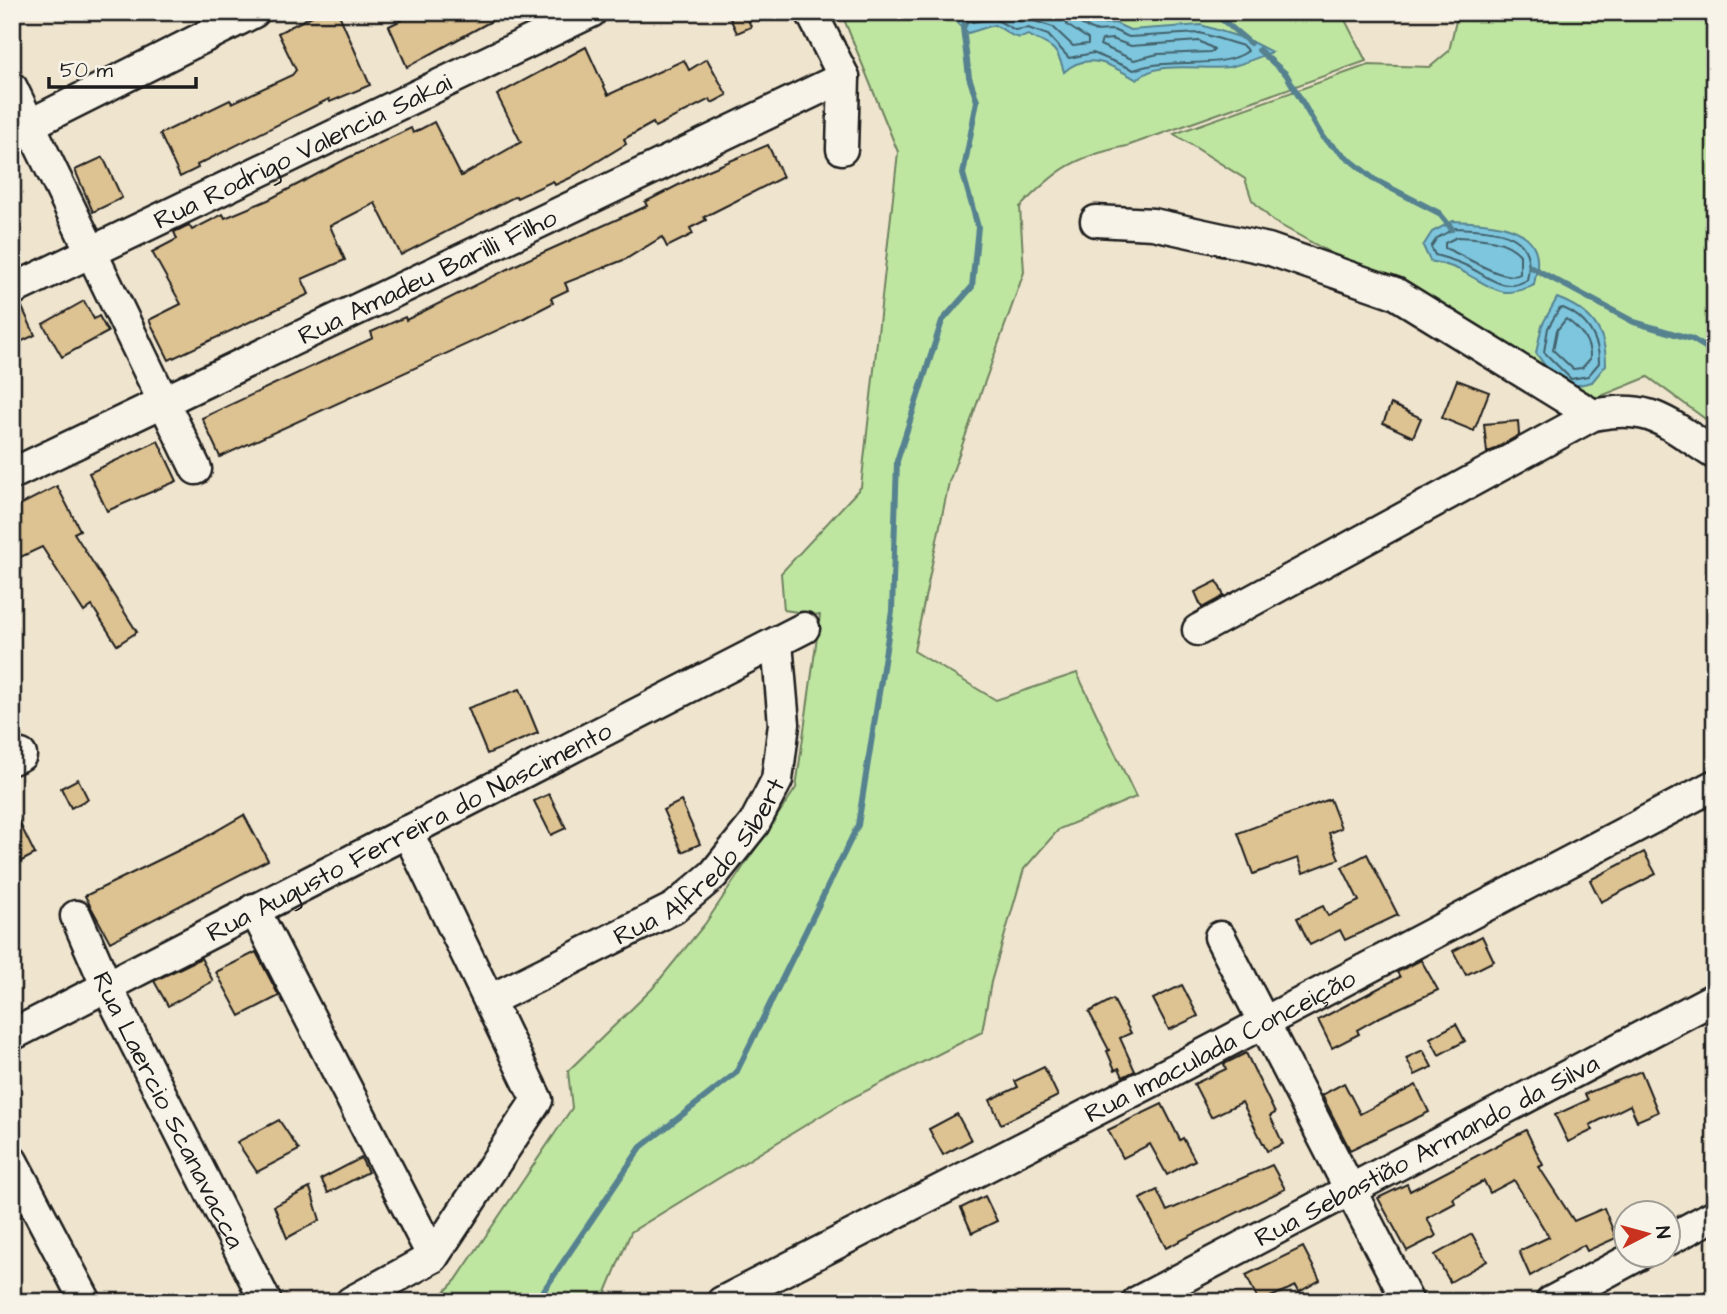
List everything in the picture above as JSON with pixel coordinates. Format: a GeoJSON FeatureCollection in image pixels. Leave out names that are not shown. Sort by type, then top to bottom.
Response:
{"type":"FeatureCollection","features":[{"type":"Feature","properties":{"kind":"street"},"geometry":{"type":"LineString","coordinates":[[21,129],[254,12]]}},
{"type":"Feature","properties":{"kind":"street","name":"Rua Rodrigo Valencia Sakai"},"geometry":{"type":"LineString","coordinates":[[12,290],[591,12]]}},
{"type":"Feature","properties":{"kind":"street"},"geometry":{"type":"LineString","coordinates":[[811,12],[844,77],[842,149]]}},
{"type":"Feature","properties":{"kind":"street","name":"Rua Amadeu Barilli Filho"},"geometry":{"type":"LineString","coordinates":[[12,474],[844,77]]}},
{"type":"Feature","properties":{"kind":"street"},"geometry":{"type":"LineString","coordinates":[[12,88],[21,129],[92,250],[196,469]]}},
{"type":"Feature","properties":{"kind":"street"},"geometry":{"type":"LineString","coordinates":[[1096,221],[1153,224],[1268,249],[1395,293],[1593,415]]}},
{"type":"Feature","properties":{"kind":"street"},"geometry":{"type":"LineString","coordinates":[[1198,631],[1593,415],[1622,409],[1646,412],[1715,454]]}},
{"type":"Feature","properties":{"kind":"street","name":"Rua Augusto Ferreira do Nascimento"},"geometry":{"type":"LineString","coordinates":[[12,1035],[804,628]]}},
{"type":"Feature","properties":{"kind":"street","name":"Rua Alfredo Sibert"},"geometry":{"type":"LineString","coordinates":[[490,1000],[674,908],[722,864],[754,824],[777,780],[784,724],[777,643]]}},
{"type":"Feature","properties":{"kind":"street","name":"Rua Imaculada Conceição"},"geometry":{"type":"LineString","coordinates":[[722,1302],[1263,1023],[1715,785]]}},
{"type":"Feature","properties":{"kind":"street"},"geometry":{"type":"LineString","coordinates":[[351,1302],[433,1257],[537,1100],[407,831]]}},
{"type":"Feature","properties":{"kind":"street"},"geometry":{"type":"LineString","coordinates":[[254,909],[433,1257]]}},
{"type":"Feature","properties":{"kind":"street","name":"Rua Laercio Scanavacca"},"geometry":{"type":"LineString","coordinates":[[76,916],[107,987],[266,1302]]}},
{"type":"Feature","properties":{"kind":"street"},"geometry":{"type":"LineString","coordinates":[[1220,937],[1408,1302]]}},
{"type":"Feature","properties":{"kind":"street","name":"Rua Sebastião Armando da Silva"},"geometry":{"type":"LineString","coordinates":[[1137,1302],[1715,998]]}},
{"type":"Feature","properties":{"kind":"street"},"geometry":{"type":"LineString","coordinates":[[12,1161],[86,1302]]}},
{"type":"Feature","properties":{"kind":"street"},"geometry":{"type":"LineString","coordinates":[[1682,1233],[1715,1215]]}},
{"type":"Feature","properties":{"kind":"street"},"geometry":{"type":"LineString","coordinates":[[1551,1302],[1615,1268]]}},
{"type":"Feature","properties":{"kind":"green space"},"geometry":{"type":"Polygon","coordinates":[[[841,12],[1341,12],[1366,61],[1127,146],[1080,160],[1056,174],[1020,207],[1024,272],[949,482],[914,651],[996,700],[1077,673],[1136,797],[1059,829],[1024,869],[991,982],[982,1032],[840,1104],[631,1232],[602,1302],[435,1302],[456,1280],[572,1108],[568,1071],[652,989],[705,924],[796,788],[820,615],[784,610],[781,573],[861,487],[898,152],[841,12]]]}},
{"type":"Feature","properties":{"kind":"green space"},"geometry":{"type":"Polygon","coordinates":[[[1458,12],[1715,12],[1715,426],[1648,377],[1594,399],[1273,221],[1252,200],[1245,179],[1174,134],[1368,65],[1430,67],[1449,51],[1458,12]]]}},
{"type":"Feature","properties":{"kind":"water"},"geometry":{"type":"Polygon","coordinates":[[[966,12],[1075,12],[1096,24],[1115,23],[1130,30],[1201,25],[1246,39],[1272,52],[1229,67],[1168,68],[1156,70],[1137,80],[1100,62],[1091,61],[1073,65],[1064,72],[1055,51],[1028,35],[1014,36],[994,25],[968,33],[956,21],[966,12]]]}},
{"type":"Feature","properties":{"kind":"water"},"geometry":{"type":"Polygon","coordinates":[[[1453,221],[1498,225],[1528,239],[1537,256],[1534,285],[1514,292],[1499,291],[1458,269],[1430,261],[1423,246],[1432,232],[1453,221]]]}},
{"type":"Feature","properties":{"kind":"water"},"geometry":{"type":"Polygon","coordinates":[[[1557,298],[1587,315],[1599,331],[1606,365],[1592,382],[1570,387],[1549,371],[1536,353],[1542,325],[1557,298]]]}},
{"type":"Feature","properties":{"kind":"building"},"geometry":{"type":"Polygon","coordinates":[[[320,12],[338,12],[370,85],[330,102],[329,99],[197,165],[198,168],[180,177],[160,134],[230,100],[232,103],[292,75],[296,70],[278,33],[320,12]]]}},
{"type":"Feature","properties":{"kind":"building"},"geometry":{"type":"Polygon","coordinates":[[[418,12],[508,12],[407,67],[389,26],[418,12]]]}},
{"type":"Feature","properties":{"kind":"building"},"geometry":{"type":"Polygon","coordinates":[[[727,12],[745,12],[751,27],[737,33],[727,12]]]}},
{"type":"Feature","properties":{"kind":"building"},"geometry":{"type":"Polygon","coordinates":[[[586,47],[608,95],[684,60],[689,70],[707,59],[727,95],[712,103],[710,99],[655,127],[653,123],[624,139],[626,144],[570,178],[555,185],[553,181],[517,198],[516,196],[401,255],[375,203],[330,226],[345,260],[302,279],[309,294],[169,360],[149,320],[181,304],[152,252],[177,239],[174,232],[189,225],[192,230],[223,214],[225,218],[268,200],[411,128],[413,133],[434,122],[461,176],[521,142],[497,95],[586,47]]]}},
{"type":"Feature","properties":{"kind":"building"},"geometry":{"type":"Polygon","coordinates":[[[768,145],[783,177],[704,217],[706,220],[690,228],[693,234],[667,247],[662,237],[626,259],[565,283],[568,290],[551,298],[553,303],[524,318],[220,457],[202,418],[373,338],[371,332],[405,317],[406,320],[520,263],[647,206],[645,202],[704,172],[768,145]]]}},
{"type":"Feature","properties":{"kind":"building"},"geometry":{"type":"Polygon","coordinates":[[[103,157],[122,198],[93,212],[75,170],[103,157]]]}},
{"type":"Feature","properties":{"kind":"building"},"geometry":{"type":"Polygon","coordinates":[[[84,301],[94,319],[99,316],[108,332],[62,357],[43,324],[84,301]]]}},
{"type":"Feature","properties":{"kind":"building"},"geometry":{"type":"Polygon","coordinates":[[[21,305],[35,335],[12,346],[12,307],[21,305]]]}},
{"type":"Feature","properties":{"kind":"building"},"geometry":{"type":"Polygon","coordinates":[[[1457,380],[1489,392],[1474,431],[1442,418],[1457,380]]]}},
{"type":"Feature","properties":{"kind":"building"},"geometry":{"type":"Polygon","coordinates":[[[1391,404],[1421,418],[1413,437],[1383,423],[1391,404]]]}},
{"type":"Feature","properties":{"kind":"building"},"geometry":{"type":"Polygon","coordinates":[[[1518,421],[1519,435],[1487,453],[1484,424],[1518,421]]]}},
{"type":"Feature","properties":{"kind":"building"},"geometry":{"type":"Polygon","coordinates":[[[158,441],[177,481],[107,511],[89,473],[158,441]]]}},
{"type":"Feature","properties":{"kind":"building"},"geometry":{"type":"Polygon","coordinates":[[[57,486],[80,530],[74,533],[137,632],[117,645],[92,606],[84,612],[42,547],[12,561],[12,509],[57,486]]]}},
{"type":"Feature","properties":{"kind":"building"},"geometry":{"type":"Polygon","coordinates":[[[1217,581],[1224,596],[1202,608],[1195,592],[1217,581]]]}},
{"type":"Feature","properties":{"kind":"building"},"geometry":{"type":"Polygon","coordinates":[[[520,689],[538,733],[487,754],[468,708],[520,689]]]}},
{"type":"Feature","properties":{"kind":"building"},"geometry":{"type":"Polygon","coordinates":[[[78,779],[88,799],[71,808],[61,788],[78,779]]]}},
{"type":"Feature","properties":{"kind":"building"},"geometry":{"type":"Polygon","coordinates":[[[549,794],[566,828],[551,835],[534,801],[549,794]]]}},
{"type":"Feature","properties":{"kind":"building"},"geometry":{"type":"Polygon","coordinates":[[[1330,799],[1341,828],[1329,833],[1339,859],[1303,873],[1298,858],[1253,874],[1238,833],[1330,799]]]}},
{"type":"Feature","properties":{"kind":"building"},"geometry":{"type":"Polygon","coordinates":[[[681,801],[700,844],[682,852],[663,810],[681,801]]]}},
{"type":"Feature","properties":{"kind":"building"},"geometry":{"type":"Polygon","coordinates":[[[12,808],[35,854],[12,866],[12,808]]]}},
{"type":"Feature","properties":{"kind":"building"},"geometry":{"type":"Polygon","coordinates":[[[244,815],[268,860],[110,942],[85,896],[202,839],[244,815]]]}},
{"type":"Feature","properties":{"kind":"building"},"geometry":{"type":"Polygon","coordinates":[[[1644,852],[1656,874],[1601,902],[1590,880],[1644,852]]]}},
{"type":"Feature","properties":{"kind":"building"},"geometry":{"type":"Polygon","coordinates":[[[1367,854],[1398,915],[1345,940],[1340,930],[1310,945],[1297,918],[1323,906],[1328,916],[1359,901],[1342,867],[1367,854]]]}},
{"type":"Feature","properties":{"kind":"building"},"geometry":{"type":"Polygon","coordinates":[[[1482,936],[1494,961],[1466,975],[1453,951],[1482,936]]]}},
{"type":"Feature","properties":{"kind":"building"},"geometry":{"type":"Polygon","coordinates":[[[256,952],[279,996],[240,1016],[216,972],[256,952]]]}},
{"type":"Feature","properties":{"kind":"building"},"geometry":{"type":"Polygon","coordinates":[[[201,958],[213,981],[168,1006],[154,981],[201,958]]]}},
{"type":"Feature","properties":{"kind":"building"},"geometry":{"type":"Polygon","coordinates":[[[1421,960],[1438,990],[1380,1017],[1357,1030],[1359,1034],[1332,1048],[1318,1020],[1400,977],[1397,972],[1421,960]]]}},
{"type":"Feature","properties":{"kind":"building"},"geometry":{"type":"Polygon","coordinates":[[[1182,985],[1198,1016],[1169,1030],[1153,999],[1182,985]]]}},
{"type":"Feature","properties":{"kind":"building"},"geometry":{"type":"Polygon","coordinates":[[[1113,999],[1131,1033],[1120,1038],[1135,1071],[1123,1077],[1119,1068],[1115,1070],[1107,1051],[1109,1050],[1089,1012],[1113,999]]]}},
{"type":"Feature","properties":{"kind":"building"},"geometry":{"type":"Polygon","coordinates":[[[1456,1024],[1465,1041],[1439,1055],[1430,1038],[1456,1024]]]}},
{"type":"Feature","properties":{"kind":"building"},"geometry":{"type":"Polygon","coordinates":[[[1423,1050],[1432,1067],[1415,1075],[1406,1058],[1423,1050]]]}},
{"type":"Feature","properties":{"kind":"building"},"geometry":{"type":"Polygon","coordinates":[[[1246,1053],[1275,1113],[1270,1116],[1283,1144],[1267,1151],[1242,1102],[1211,1117],[1194,1084],[1226,1069],[1224,1064],[1246,1053]]]}},
{"type":"Feature","properties":{"kind":"building"},"geometry":{"type":"Polygon","coordinates":[[[1044,1067],[1058,1096],[1001,1124],[990,1100],[1018,1087],[1015,1081],[1044,1067]]]}},
{"type":"Feature","properties":{"kind":"building"},"geometry":{"type":"Polygon","coordinates":[[[1641,1071],[1658,1112],[1637,1121],[1630,1105],[1590,1125],[1593,1130],[1568,1142],[1555,1115],[1588,1100],[1585,1094],[1641,1071]]]}},
{"type":"Feature","properties":{"kind":"building"},"geometry":{"type":"Polygon","coordinates":[[[1344,1083],[1360,1114],[1416,1085],[1429,1112],[1350,1150],[1322,1095],[1344,1083]]]}},
{"type":"Feature","properties":{"kind":"building"},"geometry":{"type":"Polygon","coordinates":[[[1162,1104],[1180,1140],[1183,1138],[1195,1160],[1167,1175],[1150,1144],[1123,1158],[1108,1130],[1162,1104]]]}},
{"type":"Feature","properties":{"kind":"building"},"geometry":{"type":"Polygon","coordinates":[[[957,1114],[971,1140],[943,1155],[929,1129],[957,1114]]]}},
{"type":"Feature","properties":{"kind":"building"},"geometry":{"type":"Polygon","coordinates":[[[279,1120],[299,1150],[257,1172],[237,1142],[279,1120]]]}},
{"type":"Feature","properties":{"kind":"building"},"geometry":{"type":"Polygon","coordinates":[[[1526,1130],[1543,1165],[1539,1167],[1574,1221],[1604,1208],[1612,1228],[1612,1240],[1587,1251],[1584,1245],[1530,1276],[1519,1251],[1549,1237],[1514,1180],[1490,1193],[1484,1181],[1453,1198],[1455,1203],[1427,1218],[1436,1236],[1407,1251],[1378,1198],[1407,1184],[1410,1191],[1526,1130]]]}},
{"type":"Feature","properties":{"kind":"building"},"geometry":{"type":"Polygon","coordinates":[[[361,1158],[368,1172],[328,1193],[321,1179],[361,1158]]]}},
{"type":"Feature","properties":{"kind":"building"},"geometry":{"type":"Polygon","coordinates":[[[1272,1165],[1285,1189],[1166,1248],[1140,1199],[1157,1190],[1167,1211],[1272,1165]]]}},
{"type":"Feature","properties":{"kind":"building"},"geometry":{"type":"Polygon","coordinates":[[[310,1188],[320,1220],[287,1238],[274,1206],[310,1188]]]}},
{"type":"Feature","properties":{"kind":"building"},"geometry":{"type":"Polygon","coordinates":[[[985,1196],[997,1221],[972,1233],[961,1208],[985,1196]]]}},
{"type":"Feature","properties":{"kind":"building"},"geometry":{"type":"Polygon","coordinates":[[[1472,1234],[1487,1261],[1450,1282],[1435,1255],[1472,1234]]]}},
{"type":"Feature","properties":{"kind":"building"},"geometry":{"type":"Polygon","coordinates":[[[1303,1247],[1320,1280],[1299,1292],[1296,1286],[1259,1302],[1246,1275],[1303,1247]]]}},
{"type":"Feature","properties":{"kind":"waterway"},"geometry":{"type":"LineString","coordinates":[[536,1302],[641,1147],[736,1073],[858,825],[892,611],[897,461],[942,321],[972,287],[978,227],[963,174],[977,101],[969,77],[963,28],[970,12]]}},
{"type":"Feature","properties":{"kind":"waterway"},"geometry":{"type":"LineString","coordinates":[[1213,12],[1250,43]]}},
{"type":"Feature","properties":{"kind":"waterway"},"geometry":{"type":"LineString","coordinates":[[1259,50],[1286,74],[1323,138],[1375,180],[1439,213],[1452,229]]}},
{"type":"Feature","properties":{"kind":"waterway"},"geometry":{"type":"LineString","coordinates":[[1531,267],[1634,322],[1692,339],[1715,353]]}}]}
